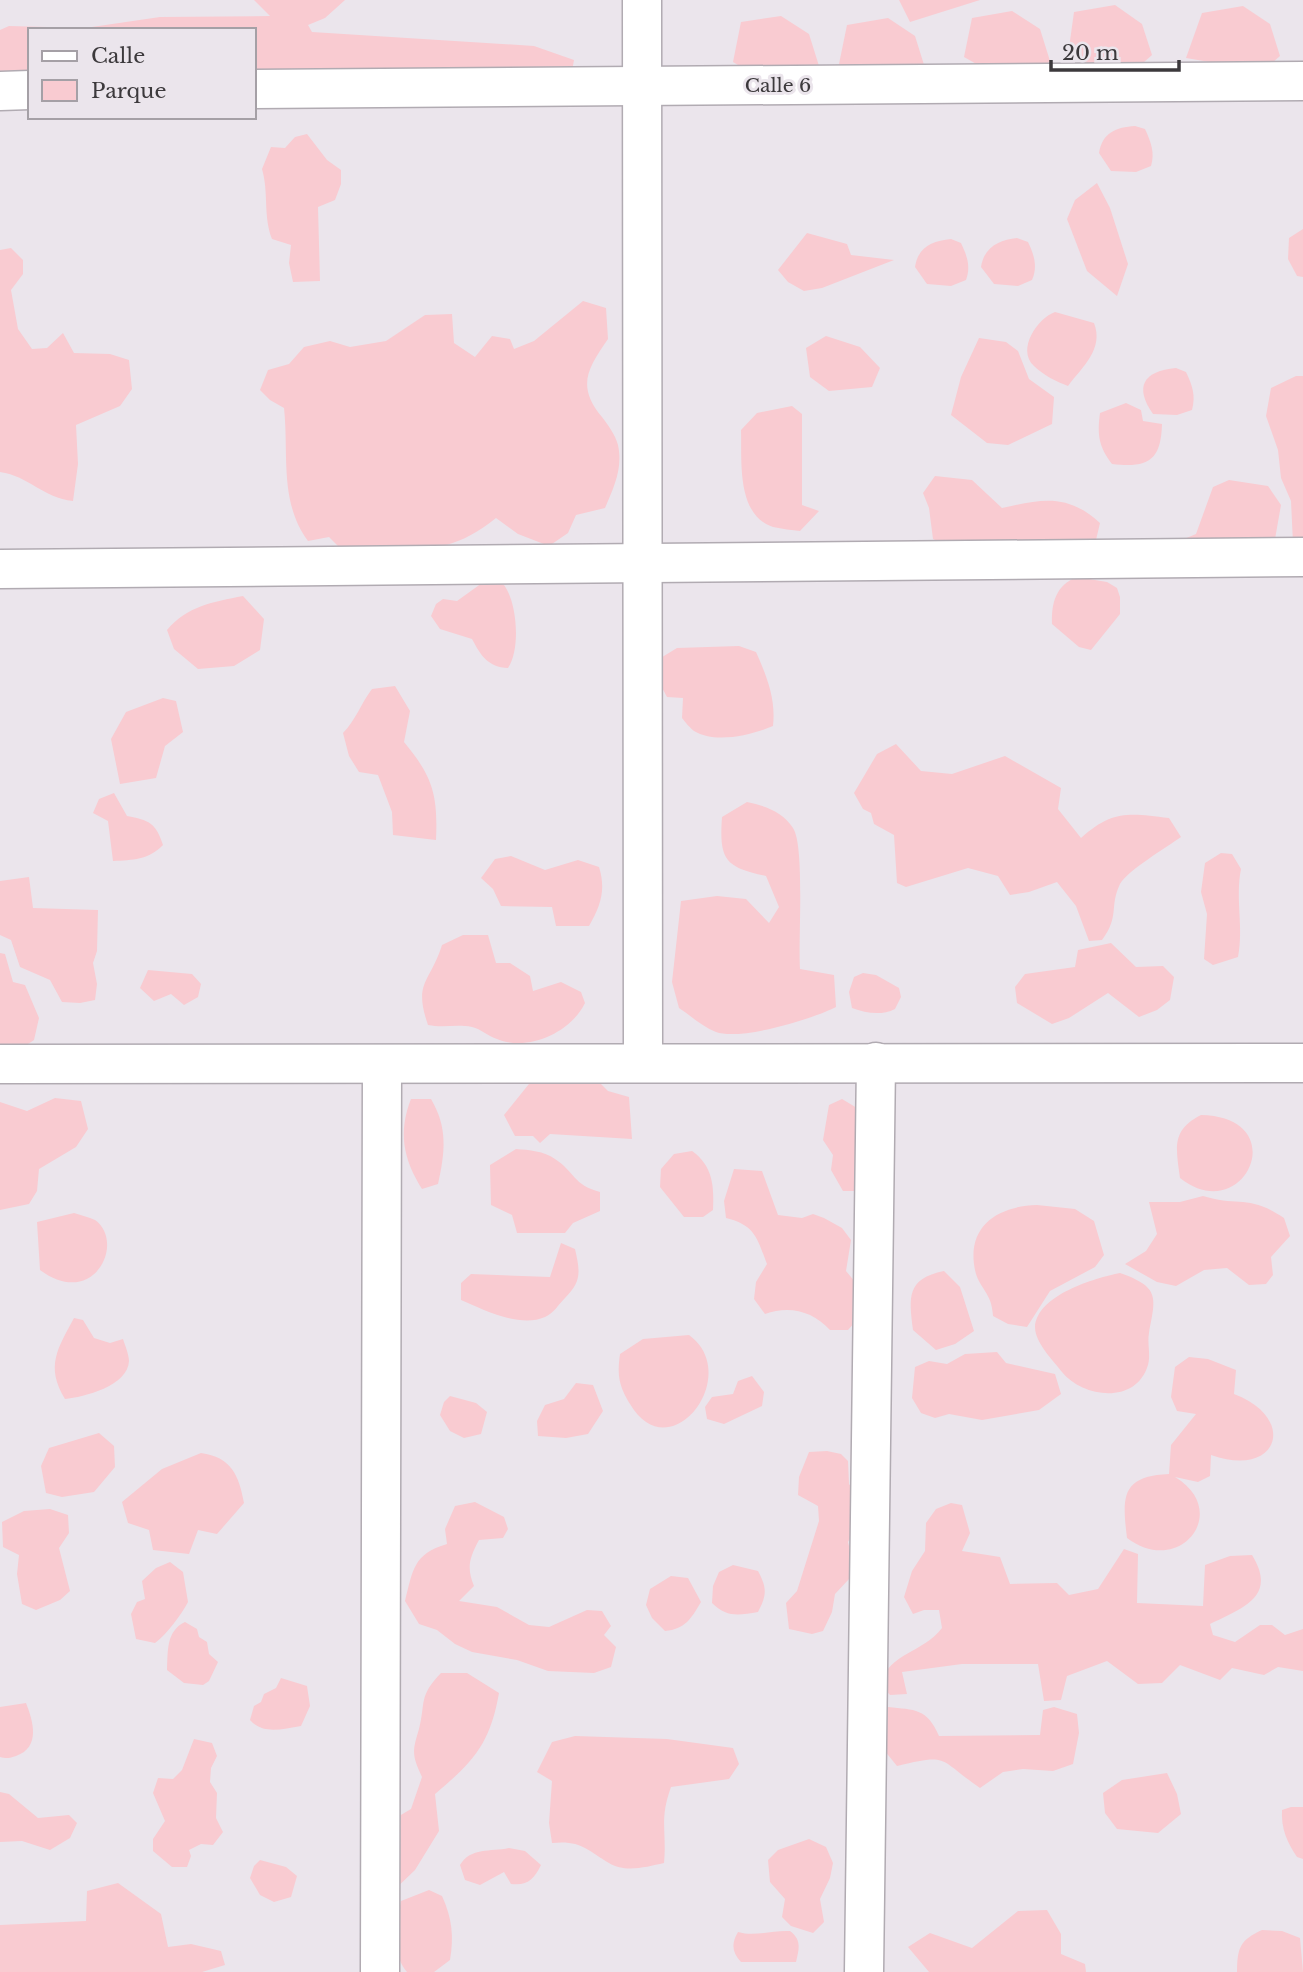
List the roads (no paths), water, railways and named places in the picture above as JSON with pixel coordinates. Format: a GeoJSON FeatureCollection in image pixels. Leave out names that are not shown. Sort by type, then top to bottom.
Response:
{"type":"FeatureCollection","features":[{"type":"Feature","properties":{"kind":"street"},"geometry":{"type":"LineString","coordinates":[[642,0],[643,1063]]}},
{"type":"Feature","properties":{"kind":"street","name":"Calle 6"},"geometry":{"type":"LineString","coordinates":[[256,89],[1303,81]]}},
{"type":"Feature","properties":{"kind":"street"},"geometry":{"type":"LineString","coordinates":[[0,91],[28,90]]}},
{"type":"Feature","properties":{"kind":"street"},"geometry":{"type":"LineString","coordinates":[[0,569],[1303,557]]}},
{"type":"Feature","properties":{"kind":"street"},"geometry":{"type":"LineString","coordinates":[[864,1972],[876,1062]]}},
{"type":"Feature","properties":{"kind":"street"},"geometry":{"type":"LineString","coordinates":[[0,1064],[1303,1063]]}},
{"type":"Feature","properties":{"kind":"street"},"geometry":{"type":"LineString","coordinates":[[380,1972],[382,1065]]}}]}
